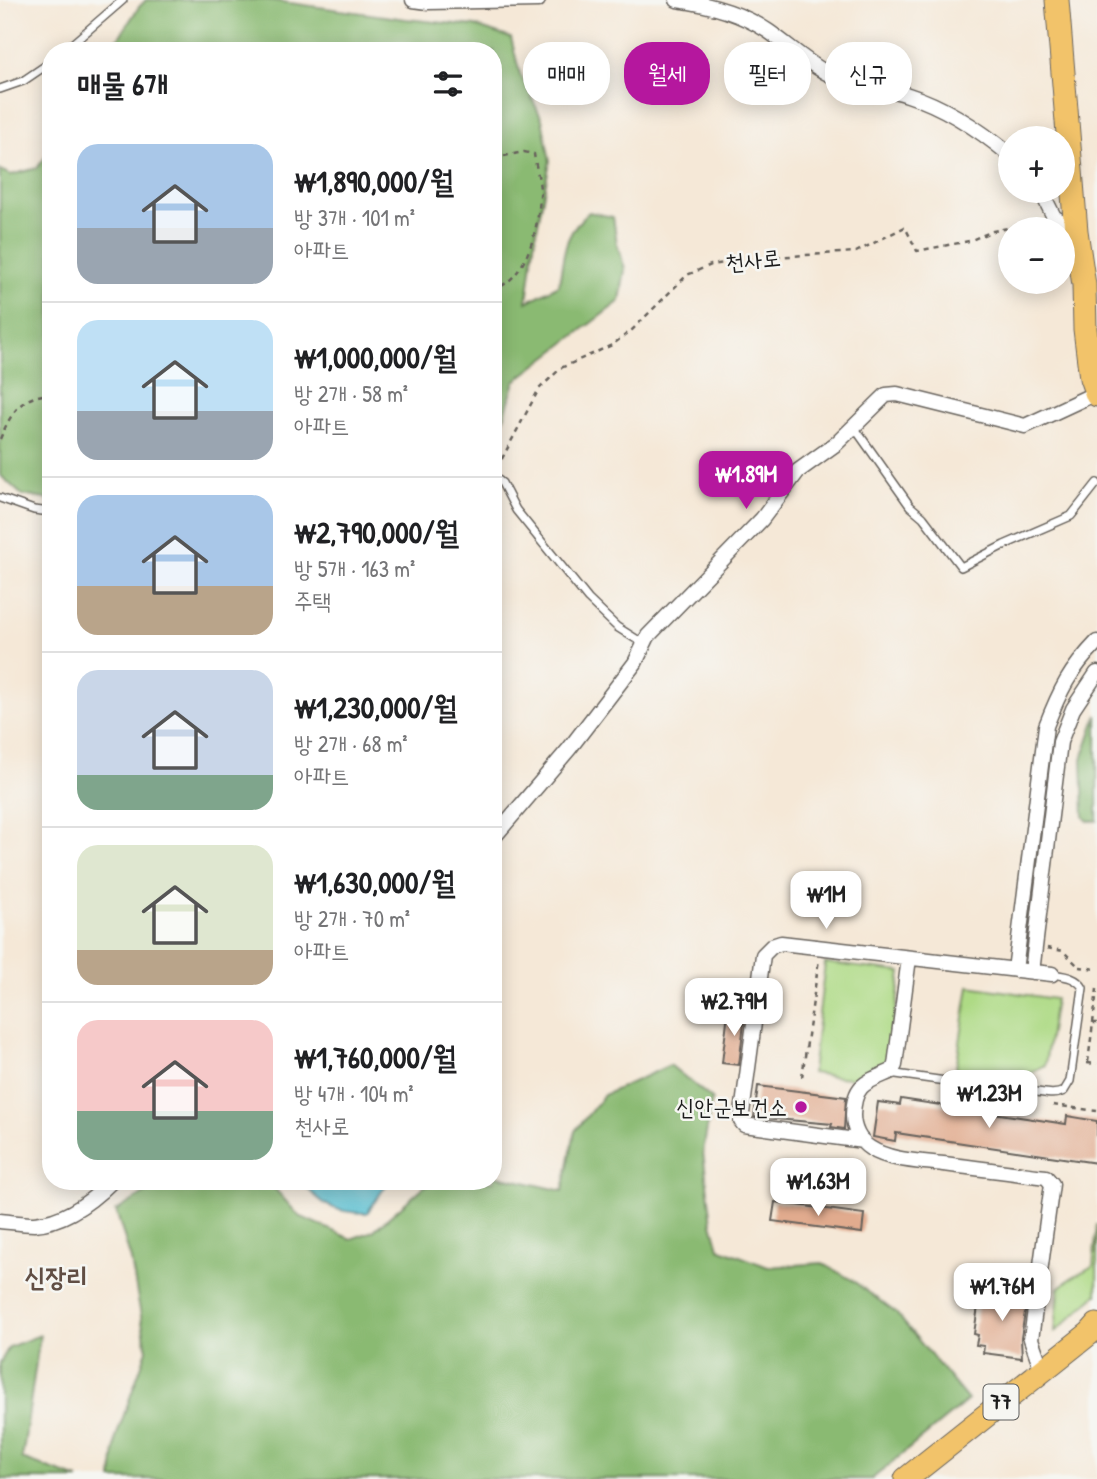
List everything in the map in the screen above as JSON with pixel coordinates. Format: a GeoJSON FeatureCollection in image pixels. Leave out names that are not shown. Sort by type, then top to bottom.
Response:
{"type":"FeatureCollection","features":[{"type":"Feature","properties":{"kind":"main road"},"geometry":{"type":"LineString","coordinates":[[1057,0],[1076,231],[1087,282],[1087,354],[1097,394]]}},
{"type":"Feature","properties":{"kind":"main road","name":"77"},"geometry":{"type":"LineString","coordinates":[[906,1479],[1097,1325]]}},
{"type":"Feature","properties":{"kind":"street"},"geometry":{"type":"LineString","coordinates":[[412,0],[538,0]]}},
{"type":"Feature","properties":{"kind":"street"},"geometry":{"type":"LineString","coordinates":[[677,0],[702,3],[734,14],[766,30],[825,72],[845,80],[908,95],[954,116],[998,145]]}},
{"type":"Feature","properties":{"kind":"street"},"geometry":{"type":"LineString","coordinates":[[1047,203],[1054,217]]}},
{"type":"Feature","properties":{"kind":"street"},"geometry":{"type":"LineString","coordinates":[[502,828],[569,749],[635,663],[648,636],[762,519],[798,471],[836,443],[886,395],[897,394],[1025,426],[1097,394]]}},
{"type":"Feature","properties":{"kind":"street"},"geometry":{"type":"LineString","coordinates":[[1015,970],[1046,726],[1059,693],[1077,663],[1097,642]]}},
{"type":"Feature","properties":{"kind":"street"},"geometry":{"type":"LineString","coordinates":[[1032,972],[1060,742],[1073,709],[1097,673]]}},
{"type":"Feature","properties":{"kind":"street"},"geometry":{"type":"LineString","coordinates":[[863,1141],[744,1125],[741,1121],[763,955],[772,946],[781,943],[1052,974]]}},
{"type":"Feature","properties":{"kind":"street"},"geometry":{"type":"LineString","coordinates":[[909,958],[895,1065],[888,1073],[868,1079],[857,1097],[853,1118],[857,1134],[869,1148],[896,1158],[1046,1177],[1052,1184],[1031,1339],[1042,1370]]}},
{"type":"Feature","properties":{"kind":"street"},"geometry":{"type":"LineString","coordinates":[[0,1221],[35,1224],[65,1216],[103,1190]]}},
{"type":"Feature","properties":{"kind":"lane"},"geometry":{"type":"LineString","coordinates":[[75,42],[123,0]]}},
{"type":"Feature","properties":{"kind":"lane"},"geometry":{"type":"LineString","coordinates":[[0,89],[23,81],[42,68]]}},
{"type":"Feature","properties":{"kind":"lane"},"geometry":{"type":"LineString","coordinates":[[854,426],[910,506],[923,517],[961,567],[1071,516],[1097,483]]}},
{"type":"Feature","properties":{"kind":"lane"},"geometry":{"type":"LineString","coordinates":[[502,483],[516,510],[588,599],[617,627],[644,644]]}},
{"type":"Feature","properties":{"kind":"lane"},"geometry":{"type":"LineString","coordinates":[[0,498],[42,511]]}},
{"type":"Feature","properties":{"kind":"lane"},"geometry":{"type":"LineString","coordinates":[[888,1073],[1058,1094],[1068,1086],[1083,988],[1068,976],[1052,974]]}},
{"type":"Feature","properties":{"kind":"path"},"geometry":{"type":"LineString","coordinates":[[502,156],[524,152],[534,154],[540,196],[530,249],[521,268],[502,286]]}},
{"type":"Feature","properties":{"kind":"path","name":"천사로"},"geometry":{"type":"LineString","coordinates":[[502,460],[539,389],[561,368],[612,345],[632,330],[687,275],[711,265],[757,258],[856,253],[905,226],[917,251],[969,241],[998,230]]}},
{"type":"Feature","properties":{"kind":"path"},"geometry":{"type":"LineString","coordinates":[[0,439],[9,415],[19,405],[42,396]]}},
{"type":"Feature","properties":{"kind":"path"},"geometry":{"type":"LineString","coordinates":[[802,1077],[821,948]]}},
{"type":"Feature","properties":{"kind":"path"},"geometry":{"type":"LineString","coordinates":[[1076,980],[1079,967],[1097,969]]}},
{"type":"Feature","properties":{"kind":"path"},"geometry":{"type":"LineString","coordinates":[[1088,1062],[1095,1023],[1097,989]]}},
{"type":"Feature","properties":{"kind":"path"},"geometry":{"type":"LineString","coordinates":[[1071,1070],[1088,1062],[1097,1064]]}},
{"type":"Feature","properties":{"kind":"green space"},"geometry":{"type":"Polygon","coordinates":[[[146,0],[268,0],[475,26],[511,38],[523,80],[523,105],[535,105],[542,119],[550,161],[534,245],[527,302],[559,285],[569,236],[589,212],[613,217],[625,269],[620,301],[515,381],[502,425],[502,42],[116,42],[146,0]]]}},
{"type":"Feature","properties":{"kind":"green space"},"geometry":{"type":"Polygon","coordinates":[[[42,162],[42,498],[22,495],[0,475],[0,170],[11,175],[37,168],[42,162]]]}},
{"type":"Feature","properties":{"kind":"green space"},"geometry":{"type":"Polygon","coordinates":[[[1097,715],[1097,821],[1088,821],[1084,817],[1082,759],[1097,715]]]}},
{"type":"Feature","properties":{"kind":"green space"},"geometry":{"type":"Polygon","coordinates":[[[825,963],[901,972],[889,1064],[881,1071],[853,1078],[812,1073],[825,963]]]}},
{"type":"Feature","properties":{"kind":"green space"},"geometry":{"type":"Polygon","coordinates":[[[969,986],[1055,999],[1045,1065],[1033,1071],[1025,1084],[955,1074],[969,986]]]}},
{"type":"Feature","properties":{"kind":"green space"},"geometry":{"type":"Polygon","coordinates":[[[670,1065],[712,1099],[703,1152],[712,1223],[719,1248],[768,1267],[822,1263],[852,1280],[896,1313],[968,1400],[872,1479],[112,1479],[116,1437],[147,1350],[131,1260],[116,1211],[150,1190],[276,1190],[299,1216],[351,1239],[373,1231],[420,1190],[502,1190],[502,1177],[563,1191],[575,1131],[604,1095],[670,1065]]]}},
{"type":"Feature","properties":{"kind":"green space"},"geometry":{"type":"Polygon","coordinates":[[[1097,1224],[1097,1294],[1055,1332],[1059,1288],[1093,1266],[1097,1224]]]}},
{"type":"Feature","properties":{"kind":"green space"},"geometry":{"type":"Polygon","coordinates":[[[40,1335],[22,1459],[79,1479],[0,1479],[0,1363],[9,1347],[40,1335]]]}},
{"type":"Feature","properties":{"kind":"water"},"geometry":{"type":"Polygon","coordinates":[[[309,1190],[383,1190],[367,1213],[346,1212],[316,1197],[309,1190]]]}},
{"type":"Feature","properties":{"kind":"building"},"geometry":{"type":"Polygon","coordinates":[[[728,1012],[745,1014],[739,1065],[722,1063],[728,1012]]]}},
{"type":"Feature","properties":{"kind":"building","name":"신안군보건소"},"geometry":{"type":"Polygon","coordinates":[[[758,1086],[846,1097],[844,1129],[831,1127],[832,1124],[754,1117],[758,1086]]]}},
{"type":"Feature","properties":{"kind":"building"},"geometry":{"type":"Polygon","coordinates":[[[901,1099],[1066,1124],[1067,1116],[1097,1121],[1097,1163],[896,1133],[895,1141],[873,1137],[878,1102],[900,1105],[901,1099]]]}},
{"type":"Feature","properties":{"kind":"building"},"geometry":{"type":"Polygon","coordinates":[[[775,1202],[864,1214],[862,1233],[772,1221],[775,1202]]]}},
{"type":"Feature","properties":{"kind":"building"},"geometry":{"type":"Polygon","coordinates":[[[995,1288],[1028,1292],[1021,1338],[1022,1358],[983,1353],[984,1346],[976,1345],[978,1335],[974,1334],[979,1299],[993,1301],[995,1288]]]}},
{"type":"Feature","properties":{"kind":"place","name":"신안군보건소"},"geometry":{"type":"Point","coordinates":[801,1107]}},
{"type":"Feature","properties":{"kind":"district","name":"신장리"},"geometry":{"type":"Point","coordinates":[56,1277]}}]}
